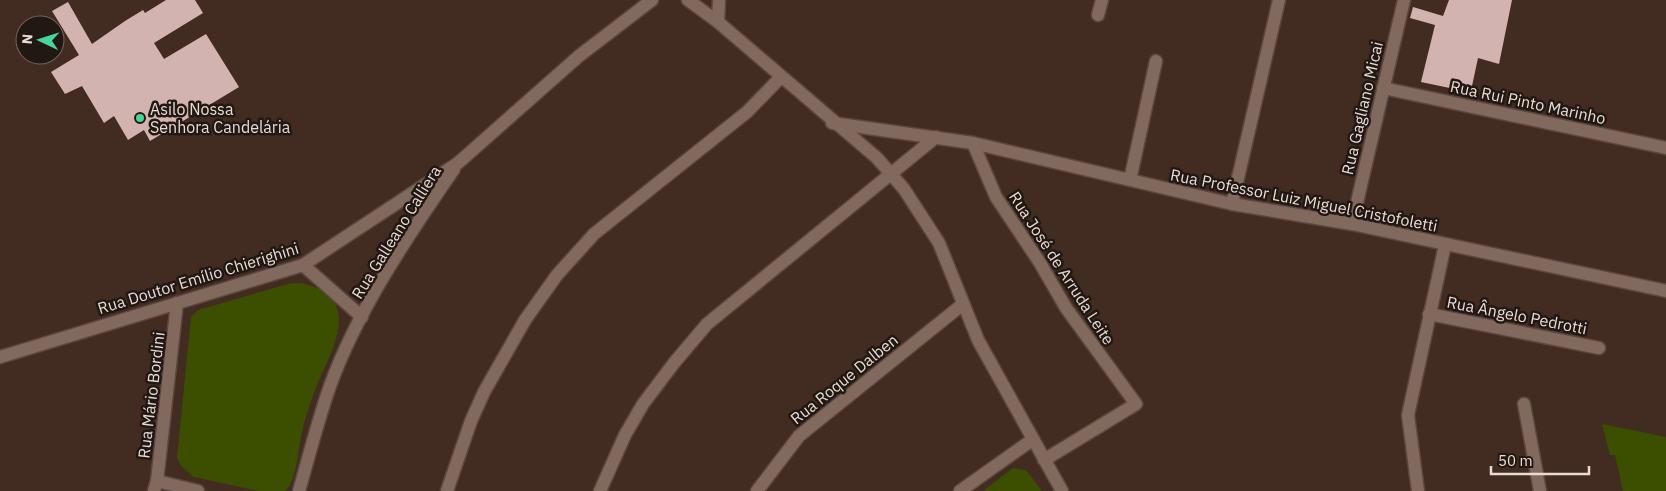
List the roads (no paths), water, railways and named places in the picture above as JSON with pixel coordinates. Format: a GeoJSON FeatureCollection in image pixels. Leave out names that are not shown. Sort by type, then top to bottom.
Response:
{"type":"FeatureCollection","features":[{"type":"Feature","properties":{"kind":"street","name":"Rua Doutor Emílio Chierighini"},"geometry":{"type":"LineString","coordinates":[[0,357],[303,265],[458,163],[579,56],[652,0]]}},
{"type":"Feature","properties":{"kind":"street"},"geometry":{"type":"LineString","coordinates":[[688,0],[718,22],[832,122],[877,158],[892,174],[939,243],[978,340],[1062,491]]}},
{"type":"Feature","properties":{"kind":"street"},"geometry":{"type":"LineString","coordinates":[[718,22],[719,0]]}},
{"type":"Feature","properties":{"kind":"street"},"geometry":{"type":"LineString","coordinates":[[1098,15],[1102,0]]}},
{"type":"Feature","properties":{"kind":"street"},"geometry":{"type":"LineString","coordinates":[[1232,204],[1279,0]]}},
{"type":"Feature","properties":{"kind":"street","name":"Rua Gagliano Micai"},"geometry":{"type":"LineString","coordinates":[[1352,224],[1404,0]]}},
{"type":"Feature","properties":{"kind":"street"},"geometry":{"type":"LineString","coordinates":[[1130,180],[1156,61]]}},
{"type":"Feature","properties":{"kind":"street"},"geometry":{"type":"LineString","coordinates":[[448,491],[471,421],[484,392],[525,320],[557,275],[594,234],[747,112],[780,77]]}},
{"type":"Feature","properties":{"kind":"street","name":"Rua Rui Pinto Marinho"},"geometry":{"type":"LineString","coordinates":[[1383,88],[1666,148]]}},
{"type":"Feature","properties":{"kind":"street","name":"Rua Professor Luiz Miguel Cristofoletti"},"geometry":{"type":"LineString","coordinates":[[832,122],[973,143],[1232,204],[1352,224],[1666,291]]}},
{"type":"Feature","properties":{"kind":"street"},"geometry":{"type":"LineString","coordinates":[[600,491],[625,435],[643,404],[674,363],[708,324],[936,137]]}},
{"type":"Feature","properties":{"kind":"street","name":"Rua José de Arruda Leite"},"geometry":{"type":"LineString","coordinates":[[973,143],[996,197],[1040,263],[1066,308],[1136,404],[1044,460]]}},
{"type":"Feature","properties":{"kind":"street","name":"Rua Galleano Calliera"},"geometry":{"type":"LineString","coordinates":[[299,491],[331,385],[362,317],[419,219],[458,163]]}},
{"type":"Feature","properties":{"kind":"street"},"geometry":{"type":"LineString","coordinates":[[404,200],[416,206],[419,219]]}},
{"type":"Feature","properties":{"kind":"street"},"geometry":{"type":"LineString","coordinates":[[1418,491],[1410,446],[1408,415],[1445,245]]}},
{"type":"Feature","properties":{"kind":"street"},"geometry":{"type":"LineString","coordinates":[[303,265],[362,317]]}},
{"type":"Feature","properties":{"kind":"street","name":"Rua Mário Bordini"},"geometry":{"type":"LineString","coordinates":[[156,486],[178,303]]}},
{"type":"Feature","properties":{"kind":"street","name":"Rua Roque Dalben"},"geometry":{"type":"LineString","coordinates":[[757,491],[799,436],[963,304]]}},
{"type":"Feature","properties":{"kind":"street","name":"Rua Ângelo Pedrotti"},"geometry":{"type":"LineString","coordinates":[[1429,314],[1599,348]]}},
{"type":"Feature","properties":{"kind":"street"},"geometry":{"type":"LineString","coordinates":[[1524,404],[1540,491]]}},
{"type":"Feature","properties":{"kind":"street"},"geometry":{"type":"LineString","coordinates":[[960,491],[1032,440]]}},
{"type":"Feature","properties":{"kind":"street"},"geometry":{"type":"LineString","coordinates":[[156,486],[198,491]]}},
{"type":"Feature","properties":{"kind":"place","name":"Asilo Nossa Senhora Candelária"},"geometry":{"type":"Point","coordinates":[140,118]}}]}
